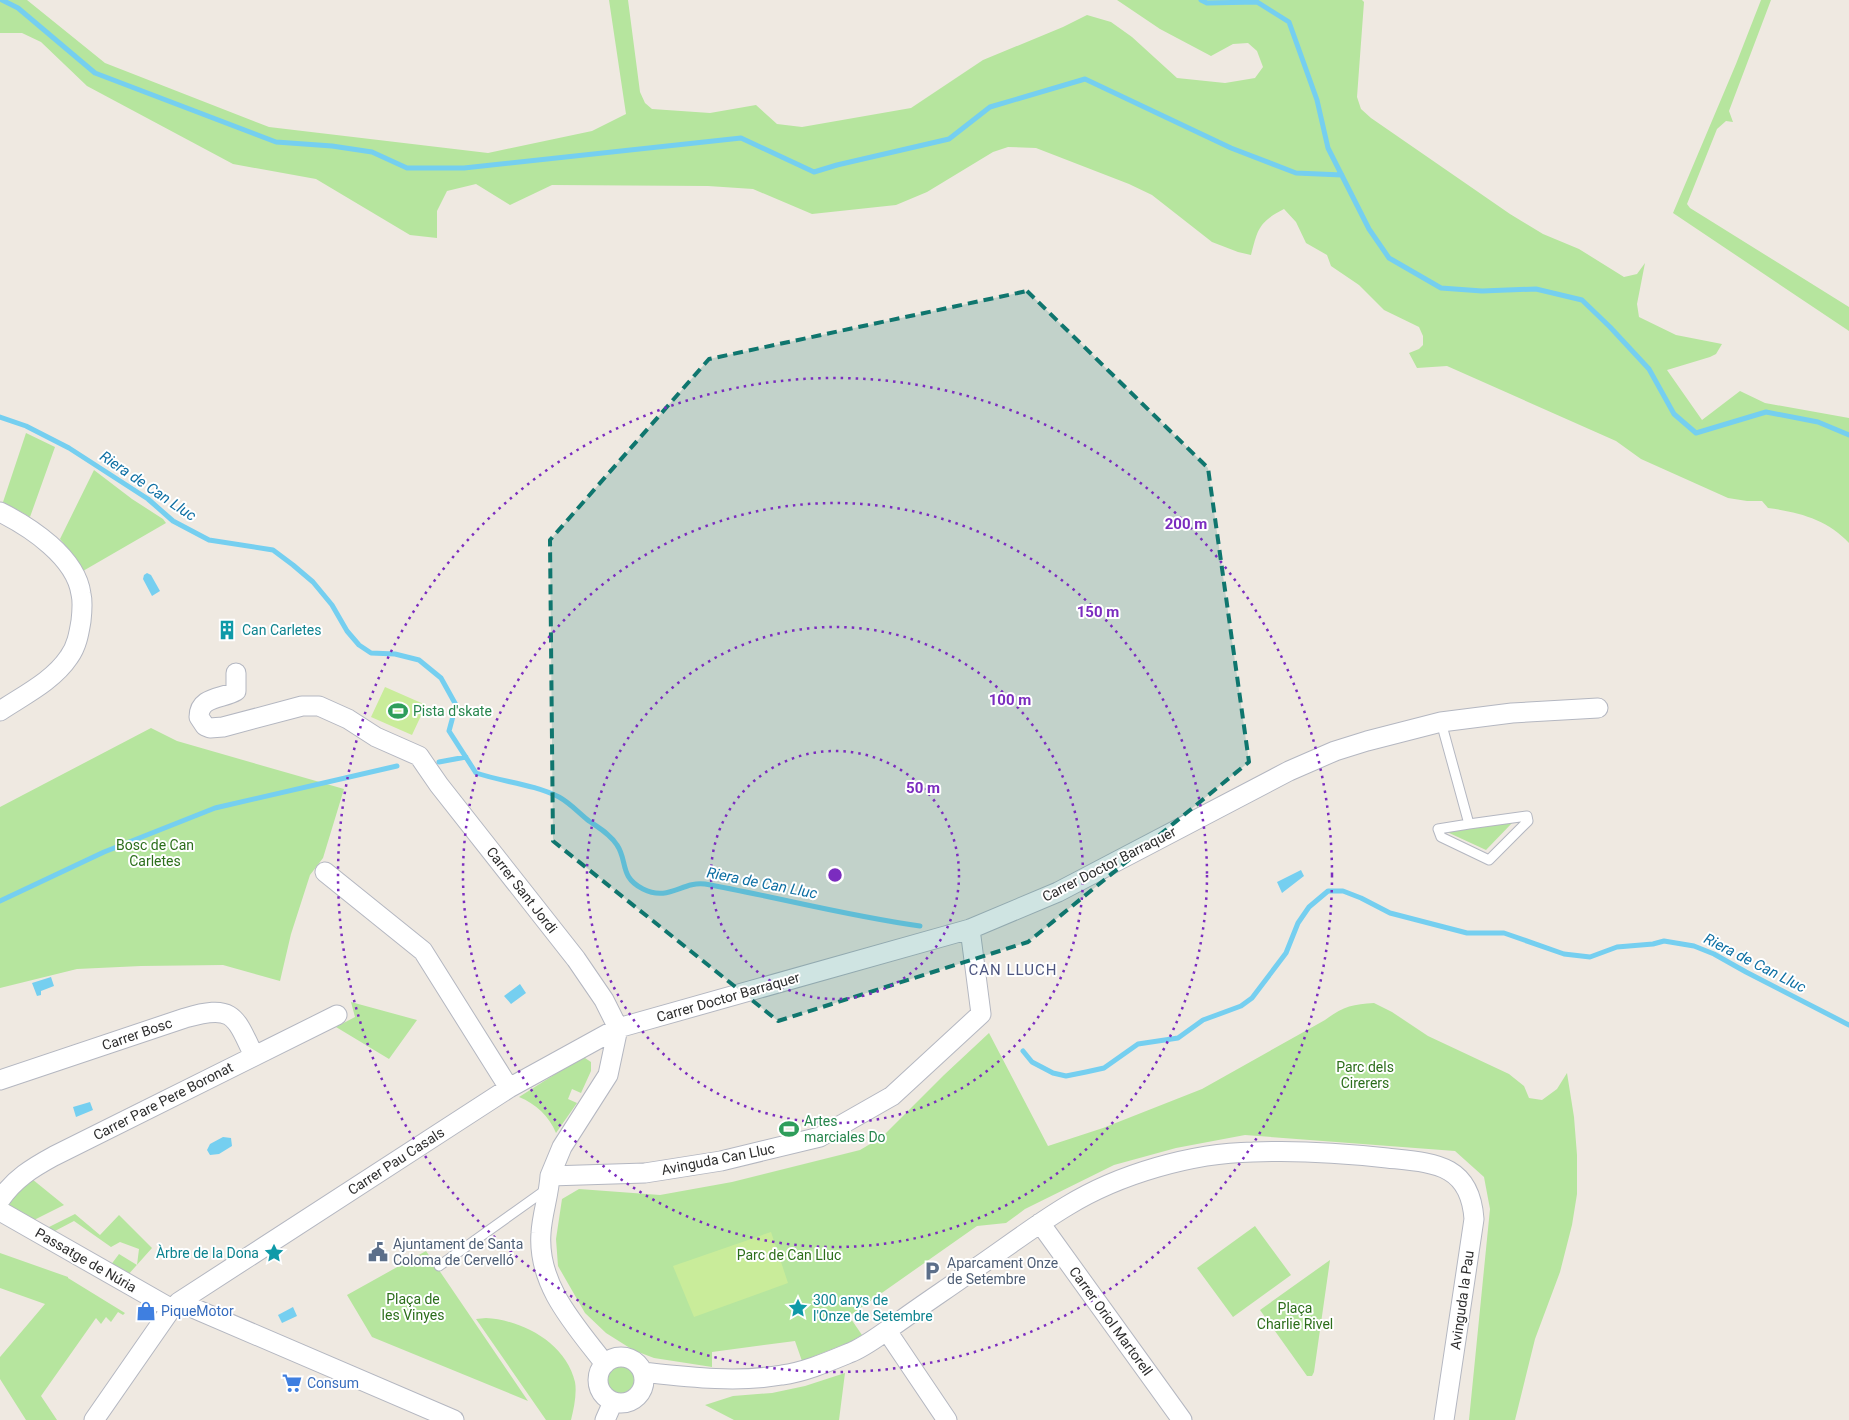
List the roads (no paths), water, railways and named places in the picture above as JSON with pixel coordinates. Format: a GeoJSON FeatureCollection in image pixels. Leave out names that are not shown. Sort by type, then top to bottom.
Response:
{"type":"FeatureCollection","features":[{"type":"Feature","properties":{"kind":"street"},"geometry":{"type":"LineString","coordinates":[[0,512],[43,538],[64,560],[78,585],[81,601],[79,636],[70,656],[58,670],[36,688],[0,710]]}},
{"type":"Feature","properties":{"kind":"street","name":"Carrer Sant Jordi"},"geometry":{"type":"LineString","coordinates":[[236,673],[236,691],[210,699],[202,706],[199,716],[205,726],[210,728],[223,727],[302,706],[319,706],[348,719],[376,737],[419,756],[576,959],[604,1000],[618,1028]]}},
{"type":"Feature","properties":{"kind":"street","name":"Carrer Doctor Barraquer"},"geometry":{"type":"LineString","coordinates":[[618,1028],[970,929],[1058,892],[1290,771],[1335,751],[1442,722],[1512,713],[1598,708]]}},
{"type":"Feature","properties":{"kind":"street"},"geometry":{"type":"LineString","coordinates":[[325,872],[422,951],[509,1088]]}},
{"type":"Feature","properties":{"kind":"street","name":"Avinguda Can Lluc"},"geometry":{"type":"LineString","coordinates":[[549,1182],[645,1174],[721,1161],[820,1137],[892,1096],[981,1014],[970,929]]}},
{"type":"Feature","properties":{"kind":"street","name":"Carrer Bosc"},"geometry":{"type":"LineString","coordinates":[[0,1080],[185,1018],[209,1012],[232,1017],[238,1023],[254,1056]]}},
{"type":"Feature","properties":{"kind":"street","name":"Carrer Pare Pere Boronat"},"geometry":{"type":"LineString","coordinates":[[0,1200],[8,1187],[28,1170],[337,1015]]}},
{"type":"Feature","properties":{"kind":"street"},"geometry":{"type":"LineString","coordinates":[[605,1364],[564,1312],[550,1286],[542,1260],[541,1233],[549,1182],[562,1146],[608,1075],[618,1028]]}},
{"type":"Feature","properties":{"kind":"street","name":"Carrer Pau Casals"},"geometry":{"type":"LineString","coordinates":[[94,1420],[174,1308],[509,1088],[618,1028]]}},
{"type":"Feature","properties":{"kind":"street","name":"Avinguda la Pau"},"geometry":{"type":"LineString","coordinates":[[1040,1223],[1068,1205],[1107,1185],[1171,1165],[1226,1154],[1252,1152],[1337,1154],[1405,1160],[1445,1168],[1455,1174],[1469,1193],[1473,1205],[1474,1219],[1444,1420]]}},
{"type":"Feature","properties":{"kind":"street","name":"Passatge de Núria"},"geometry":{"type":"LineString","coordinates":[[0,1210],[174,1308],[454,1420]]}},
{"type":"Feature","properties":{"kind":"street"},"geometry":{"type":"LineString","coordinates":[[643,1372],[717,1378],[756,1378],[783,1375],[855,1350],[887,1331],[1040,1223]]}},
{"type":"Feature","properties":{"kind":"street","name":"Carrer Oriol Martorell"},"geometry":{"type":"LineString","coordinates":[[1040,1223],[1182,1420]]}},
{"type":"Feature","properties":{"kind":"street"},"geometry":{"type":"LineString","coordinates":[[887,1331],[947,1420]]}},
{"type":"Feature","properties":{"kind":"street"},"geometry":{"type":"LineString","coordinates":[[618,1357],[626,1358],[639,1366],[643,1372],[644,1380],[640,1394],[628,1402],[613,1402],[607,1398],[598,1386],[598,1378],[605,1364],[618,1357]]}},
{"type":"Feature","properties":{"kind":"street"},"geometry":{"type":"LineString","coordinates":[[605,1420],[613,1402]]}},
{"type":"Feature","properties":{"kind":"lane"},"geometry":{"type":"LineString","coordinates":[[1442,722],[1469,824]]}},
{"type":"Feature","properties":{"kind":"lane"},"geometry":{"type":"LineString","coordinates":[[1527,816],[1528,821],[1489,860],[1440,837],[1438,830],[1469,824],[1527,816]]}},
{"type":"Feature","properties":{"kind":"lane"},"geometry":{"type":"LineString","coordinates":[[439,1266],[549,1182]]}},
{"type":"Feature","properties":{"kind":"water"},"geometry":{"type":"Polygon","coordinates":[[[147,573],[151,575],[160,591],[152,596],[143,579],[147,573]]]}},
{"type":"Feature","properties":{"kind":"water"},"geometry":{"type":"Polygon","coordinates":[[[1301,870],[1304,876],[1282,893],[1277,882],[1301,870]]]}},
{"type":"Feature","properties":{"kind":"water"},"geometry":{"type":"Polygon","coordinates":[[[51,977],[54,986],[41,991],[41,995],[37,996],[32,983],[51,977]]]}},
{"type":"Feature","properties":{"kind":"water"},"geometry":{"type":"Polygon","coordinates":[[[520,984],[526,993],[511,1004],[504,996],[520,984]]]}},
{"type":"Feature","properties":{"kind":"water"},"geometry":{"type":"Polygon","coordinates":[[[90,1102],[93,1110],[76,1117],[73,1107],[90,1102]]]}},
{"type":"Feature","properties":{"kind":"water"},"geometry":{"type":"Polygon","coordinates":[[[223,1137],[231,1138],[232,1146],[219,1154],[210,1155],[207,1150],[210,1144],[223,1137]]]}},
{"type":"Feature","properties":{"kind":"water"},"geometry":{"type":"Polygon","coordinates":[[[293,1307],[297,1316],[282,1323],[278,1315],[293,1307]]]}},
{"type":"Feature","properties":{"kind":"waterway"},"geometry":{"type":"LineString","coordinates":[[2,0],[18,8],[95,73],[276,142],[332,146],[372,152],[407,168],[464,168],[741,138],[814,172],[949,139],[990,107],[1085,79],[1231,148],[1296,173],[1342,175]]}},
{"type":"Feature","properties":{"kind":"waterway"},"geometry":{"type":"LineString","coordinates":[[1201,0],[1207,3],[1257,2],[1289,22],[1317,100],[1328,148],[1369,229],[1389,258],[1441,288],[1482,291],[1536,289],[1582,300],[1649,369],[1674,414],[1696,433],[1766,412],[1818,422],[1849,435]]}},
{"type":"Feature","properties":{"kind":"waterway","name":"Riera de Can Lluc"},"geometry":{"type":"LineString","coordinates":[[0,417],[26,426],[69,448],[148,499],[173,521],[209,540],[273,550],[313,582],[332,605],[347,631],[359,645],[371,653],[395,654],[419,660],[441,678],[456,705],[449,731],[476,773],[539,789],[563,799],[611,838],[620,851],[630,879],[643,889],[660,893],[689,885],[705,884],[866,917],[920,926]]}},
{"type":"Feature","properties":{"kind":"waterway"},"geometry":{"type":"LineString","coordinates":[[439,762],[466,757]]}},
{"type":"Feature","properties":{"kind":"waterway"},"geometry":{"type":"LineString","coordinates":[[0,901],[104,852],[215,808],[397,766]]}},
{"type":"Feature","properties":{"kind":"waterway","name":"Riera de Can Lluc"},"geometry":{"type":"LineString","coordinates":[[1023,1051],[1032,1062],[1053,1073],[1066,1076],[1086,1072],[1104,1068],[1138,1044],[1178,1038],[1203,1020],[1241,1006],[1252,998],[1286,953],[1298,923],[1309,907],[1328,891],[1343,891],[1390,913],[1467,933],[1504,933],[1564,954],[1590,957],[1617,947],[1653,944],[1664,941],[1694,946],[1714,954],[1849,1025]]}},
{"type":"Feature","properties":{"kind":"place","name":"Can Carletes"},"geometry":{"type":"Point","coordinates":[227,630]}},
{"type":"Feature","properties":{"kind":"place","name":"Pista d'skate"},"geometry":{"type":"Point","coordinates":[398,711]}},
{"type":"Feature","properties":{"kind":"place","name":"Artes marciales Do"},"geometry":{"type":"Point","coordinates":[789,1129]}},
{"type":"Feature","properties":{"kind":"place","name":"Ajuntament de Santa Coloma de Cervelló"},"geometry":{"type":"Point","coordinates":[378,1252]}},
{"type":"Feature","properties":{"kind":"place","name":"Àrbre de la Dona"},"geometry":{"type":"Point","coordinates":[274,1253]}},
{"type":"Feature","properties":{"kind":"place","name":"Aparcament Onze de Setembre"},"geometry":{"type":"Point","coordinates":[932,1271]}},
{"type":"Feature","properties":{"kind":"place","name":"300 anys de l'Onze de Setembre"},"geometry":{"type":"Point","coordinates":[798,1308]}},
{"type":"Feature","properties":{"kind":"place","name":"PiqueMotor"},"geometry":{"type":"Point","coordinates":[146,1311]}},
{"type":"Feature","properties":{"kind":"place","name":"Consum"},"geometry":{"type":"Point","coordinates":[292,1383]}},
{"type":"Feature","properties":{"kind":"district","name":"CAN LLUCH"},"geometry":{"type":"Point","coordinates":[1013,970]}},
{"type":"Feature","properties":{"kind":"park label","name":"Bosc de Can Carletes"},"geometry":{"type":"Point","coordinates":[155,854]}},
{"type":"Feature","properties":{"kind":"park label","name":"Parc dels Cirerers"},"geometry":{"type":"Point","coordinates":[1365,1076]}},
{"type":"Feature","properties":{"kind":"park label","name":"Parc de Can Lluc"},"geometry":{"type":"Point","coordinates":[789,1255]}},
{"type":"Feature","properties":{"kind":"park label","name":"Plaça de les Vinyes"},"geometry":{"type":"Point","coordinates":[413,1308]}},
{"type":"Feature","properties":{"kind":"park label","name":"Plaça Charlie Rivel"},"geometry":{"type":"Point","coordinates":[1295,1316]}}]}
